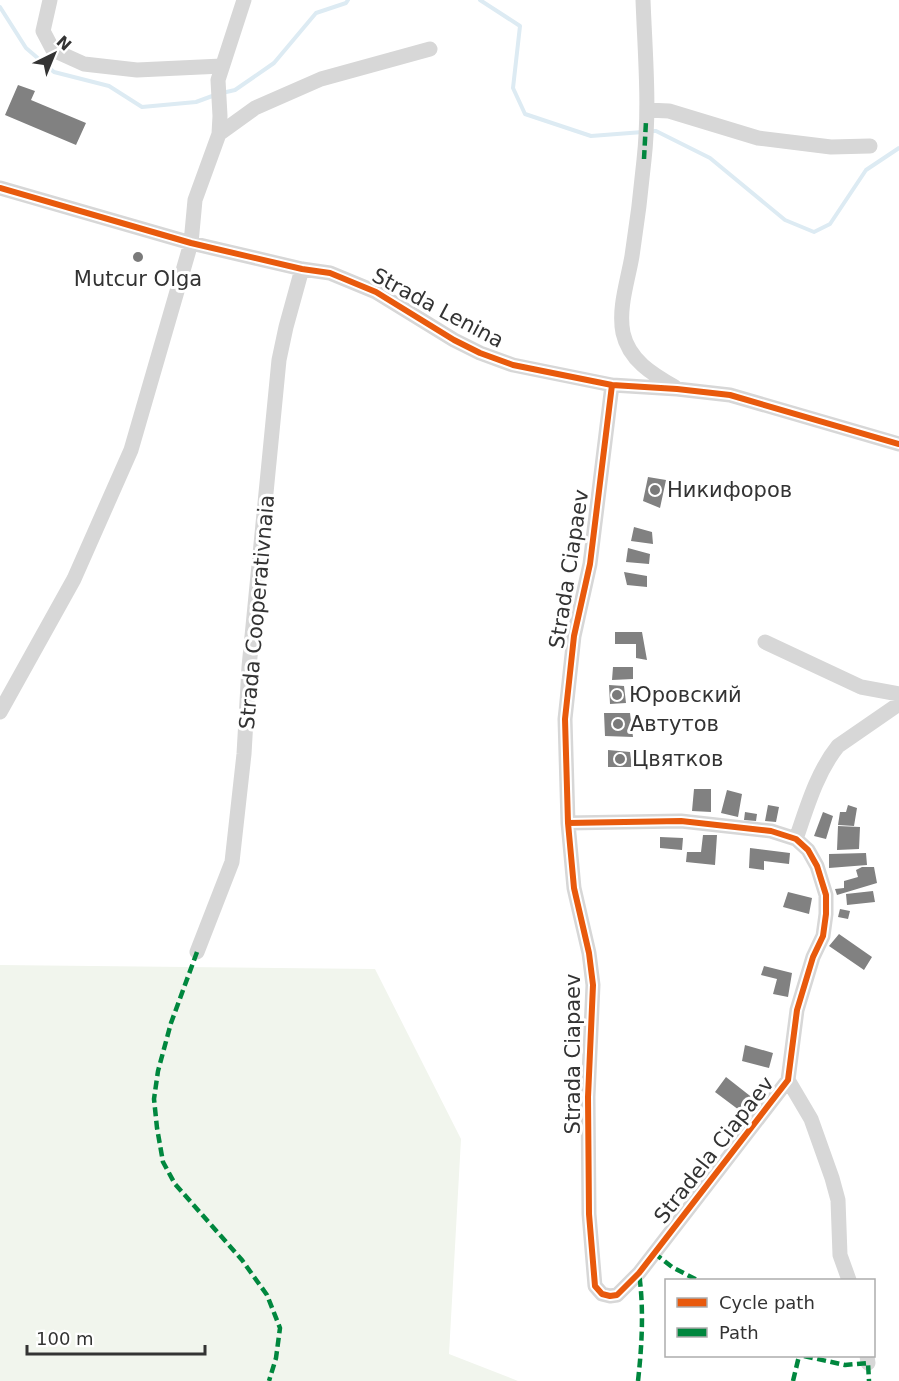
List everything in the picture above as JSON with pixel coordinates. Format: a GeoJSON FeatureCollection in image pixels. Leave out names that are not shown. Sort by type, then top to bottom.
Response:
{"type":"FeatureCollection","features":[{"type":"Feature","properties":{"kind":"street"},"geometry":{"type":"LineString","coordinates":[[50,0],[43,31],[53,50],[84,64],[137,70],[222,66]]}},
{"type":"Feature","properties":{"kind":"street"},"geometry":{"type":"LineString","coordinates":[[0,712],[74,579],[131,450],[191,243],[195,200],[219,134],[218,80],[244,0]]}},
{"type":"Feature","properties":{"kind":"street"},"geometry":{"type":"LineString","coordinates":[[643,0],[647,115],[644,159],[623,307],[623,333],[633,357],[651,374],[677,389]]}},
{"type":"Feature","properties":{"kind":"street"},"geometry":{"type":"LineString","coordinates":[[219,134],[255,108],[321,79],[430,49]]}},
{"type":"Feature","properties":{"kind":"street"},"geometry":{"type":"LineString","coordinates":[[647,115],[669,111],[758,138],[831,147],[870,146]]}},
{"type":"Feature","properties":{"kind":"street","name":"Strada Lenina"},"geometry":{"type":"LineString","coordinates":[[0,188],[191,243],[302,269],[330,273],[376,292],[454,340],[480,353],[513,365],[612,385],[730,395],[899,444]]}},
{"type":"Feature","properties":{"kind":"street","name":"Strada Cooperativnaia"},"geometry":{"type":"LineString","coordinates":[[197,951],[232,862],[244,754],[249,667],[279,360],[302,269]]}},
{"type":"Feature","properties":{"kind":"street","name":"Strada Ciapaev"},"geometry":{"type":"LineString","coordinates":[[602,1294],[595,1286],[589,1214],[588,1096],[593,985],[589,953],[574,888],[568,823],[565,719],[574,636],[590,564],[612,385]]}},
{"type":"Feature","properties":{"kind":"street"},"geometry":{"type":"LineString","coordinates":[[765,642],[861,687],[899,694]]}},
{"type":"Feature","properties":{"kind":"street"},"geometry":{"type":"LineString","coordinates":[[568,823],[681,821],[771,831],[796,838],[810,798],[830,755],[838,746],[899,704]]}},
{"type":"Feature","properties":{"kind":"street","name":"Stradela Ciapaev"},"geometry":{"type":"LineString","coordinates":[[602,1294],[617,1295],[639,1273],[788,1080],[797,1010],[813,957],[823,936],[826,914],[826,895],[817,866],[808,850],[796,838]]}},
{"type":"Feature","properties":{"kind":"street","name":"Stradela Ciapaev"},"geometry":{"type":"LineString","coordinates":[[788,1080],[811,1119],[832,1178],[838,1200],[840,1256],[848,1279]]}},
{"type":"Feature","properties":{"kind":"shaded area"},"geometry":{"type":"Polygon","coordinates":[[[0,965],[375,969],[461,1139],[449,1354],[518,1381],[0,1381],[0,965]]]}},
{"type":"Feature","properties":{"kind":"building"},"geometry":{"type":"Polygon","coordinates":[[[18,85],[35,91],[31,100],[86,123],[76,145],[5,115],[18,85]]]}},
{"type":"Feature","properties":{"kind":"building","name":"Никифоров"},"geometry":{"type":"Polygon","coordinates":[[[648,477],[666,480],[660,508],[643,501],[648,477]]]}},
{"type":"Feature","properties":{"kind":"building"},"geometry":{"type":"Polygon","coordinates":[[[634,527],[652,532],[653,544],[631,541],[634,527]]]}},
{"type":"Feature","properties":{"kind":"building"},"geometry":{"type":"Polygon","coordinates":[[[628,548],[650,554],[649,564],[626,562],[628,548]]]}},
{"type":"Feature","properties":{"kind":"building"},"geometry":{"type":"Polygon","coordinates":[[[624,572],[647,576],[647,587],[627,585],[624,572]]]}},
{"type":"Feature","properties":{"kind":"building"},"geometry":{"type":"Polygon","coordinates":[[[615,632],[642,632],[647,660],[636,658],[636,644],[615,644],[615,632]]]}},
{"type":"Feature","properties":{"kind":"building","name":"Юровский"},"geometry":{"type":"Polygon","coordinates":[[[613,667],[633,667],[633,679],[612,680],[613,667]]]}},
{"type":"Feature","properties":{"kind":"building","name":"Юровский"},"geometry":{"type":"Polygon","coordinates":[[[609,685],[624,686],[626,703],[610,704],[609,685]]]}},
{"type":"Feature","properties":{"kind":"building","name":"Автутов"},"geometry":{"type":"Polygon","coordinates":[[[604,713],[630,713],[633,737],[605,736],[604,713]]]}},
{"type":"Feature","properties":{"kind":"building","name":"Цвятков"},"geometry":{"type":"Polygon","coordinates":[[[608,750],[630,752],[632,767],[608,767],[608,750]]]}},
{"type":"Feature","properties":{"kind":"building"},"geometry":{"type":"Polygon","coordinates":[[[694,789],[711,789],[711,812],[692,811],[694,789]]]}},
{"type":"Feature","properties":{"kind":"building"},"geometry":{"type":"Polygon","coordinates":[[[727,790],[742,794],[738,817],[721,813],[727,790]]]}},
{"type":"Feature","properties":{"kind":"building"},"geometry":{"type":"Polygon","coordinates":[[[768,805],[779,807],[776,822],[765,821],[768,805]]]}},
{"type":"Feature","properties":{"kind":"building"},"geometry":{"type":"Polygon","coordinates":[[[848,805],[857,808],[854,826],[838,825],[840,812],[846,812],[848,805]]]}},
{"type":"Feature","properties":{"kind":"building"},"geometry":{"type":"Polygon","coordinates":[[[745,812],[757,814],[756,821],[744,820],[745,812]]]}},
{"type":"Feature","properties":{"kind":"building"},"geometry":{"type":"Polygon","coordinates":[[[823,812],[833,816],[826,839],[814,836],[823,812]]]}},
{"type":"Feature","properties":{"kind":"building"},"geometry":{"type":"Polygon","coordinates":[[[838,826],[860,827],[859,849],[837,850],[838,826]]]}},
{"type":"Feature","properties":{"kind":"building"},"geometry":{"type":"Polygon","coordinates":[[[703,835],[717,835],[715,865],[686,862],[687,852],[701,852],[703,835]]]}},
{"type":"Feature","properties":{"kind":"building"},"geometry":{"type":"Polygon","coordinates":[[[660,837],[683,838],[682,850],[660,848],[660,837]]]}},
{"type":"Feature","properties":{"kind":"building"},"geometry":{"type":"Polygon","coordinates":[[[750,848],[790,853],[789,864],[764,861],[764,870],[749,868],[750,848]]]}},
{"type":"Feature","properties":{"kind":"building"},"geometry":{"type":"Polygon","coordinates":[[[866,853],[867,865],[829,868],[829,854],[866,853]]]}},
{"type":"Feature","properties":{"kind":"building"},"geometry":{"type":"Polygon","coordinates":[[[862,867],[874,867],[877,883],[837,895],[835,889],[844,888],[844,881],[858,877],[856,870],[862,867]]]}},
{"type":"Feature","properties":{"kind":"building"},"geometry":{"type":"Polygon","coordinates":[[[873,891],[875,902],[847,905],[846,894],[873,891]]]}},
{"type":"Feature","properties":{"kind":"building"},"geometry":{"type":"Polygon","coordinates":[[[788,892],[812,898],[809,914],[783,907],[788,892]]]}},
{"type":"Feature","properties":{"kind":"building"},"geometry":{"type":"Polygon","coordinates":[[[840,909],[850,911],[848,919],[838,917],[840,909]]]}},
{"type":"Feature","properties":{"kind":"building"},"geometry":{"type":"Polygon","coordinates":[[[839,934],[872,957],[864,970],[829,946],[839,934]]]}},
{"type":"Feature","properties":{"kind":"building"},"geometry":{"type":"Polygon","coordinates":[[[764,966],[792,973],[788,997],[773,994],[777,979],[761,975],[764,966]]]}},
{"type":"Feature","properties":{"kind":"building"},"geometry":{"type":"Polygon","coordinates":[[[745,1045],[773,1053],[769,1068],[742,1061],[745,1045]]]}},
{"type":"Feature","properties":{"kind":"building"},"geometry":{"type":"Polygon","coordinates":[[[726,1077],[754,1099],[743,1113],[715,1092],[726,1077]]]}},
{"type":"Feature","properties":{"kind":"waterway"},"geometry":{"type":"LineString","coordinates":[[222,93],[235,90],[274,63],[316,13],[346,3],[348,0]]}},
{"type":"Feature","properties":{"kind":"waterway"},"geometry":{"type":"LineString","coordinates":[[480,0],[520,26],[513,88],[525,114],[591,136],[643,132]]}},
{"type":"Feature","properties":{"kind":"waterway"},"geometry":{"type":"LineString","coordinates":[[0,7],[26,48],[54,72],[109,86],[142,107],[196,102],[215,95]]}},
{"type":"Feature","properties":{"kind":"waterway"},"geometry":{"type":"LineString","coordinates":[[651,131],[656,131],[710,158],[785,220],[814,232],[830,224],[866,170],[899,148]]}},
{"type":"Feature","properties":{"kind":"marked path"},"geometry":{"type":"LineString","coordinates":[[644,159],[646,121]]}},
{"type":"Feature","properties":{"kind":"marked path"},"geometry":{"type":"LineString","coordinates":[[197,952],[171,1023],[158,1071],[154,1099],[157,1128],[163,1162],[175,1184],[242,1260],[267,1295],[280,1328],[276,1358],[269,1381]]}},
{"type":"Feature","properties":{"kind":"marked path"},"geometry":{"type":"LineString","coordinates":[[654,1253],[672,1267],[695,1279]]}},
{"type":"Feature","properties":{"kind":"marked path"},"geometry":{"type":"LineString","coordinates":[[638,1381],[642,1327],[639,1273]]}},
{"type":"Feature","properties":{"kind":"marked path"},"geometry":{"type":"LineString","coordinates":[[793,1381],[799,1357]]}},
{"type":"Feature","properties":{"kind":"marked path"},"geometry":{"type":"LineString","coordinates":[[809,1357],[845,1365],[868,1363],[869,1381]]}},
{"type":"Feature","properties":{"kind":"cycle path"},"geometry":{"type":"LineString","coordinates":[[0,188],[191,243],[302,269],[330,273],[376,292],[454,340],[480,353],[513,365],[612,385],[730,395],[899,444]]}},
{"type":"Feature","properties":{"kind":"cycle path"},"geometry":{"type":"LineString","coordinates":[[568,823],[681,821],[771,831],[796,839],[808,850],[817,866],[826,895],[823,936],[813,957],[797,1010],[788,1080],[639,1273],[617,1295],[610,1296],[602,1294],[595,1286],[589,1214],[588,1097],[593,985],[589,953],[574,888],[568,823],[565,719],[574,636],[590,564],[612,385]]}},
{"type":"Feature","properties":{"kind":"place","name":"Mutcur Olga"},"geometry":{"type":"Point","coordinates":[138,257]}},
{"type":"Feature","properties":{"kind":"place","name":"Никифоров"},"geometry":{"type":"Point","coordinates":[655,490]}},
{"type":"Feature","properties":{"kind":"place","name":"Юровский"},"geometry":{"type":"Point","coordinates":[617,695]}},
{"type":"Feature","properties":{"kind":"place","name":"Автутов"},"geometry":{"type":"Point","coordinates":[618,724]}},
{"type":"Feature","properties":{"kind":"place","name":"Цвятков"},"geometry":{"type":"Point","coordinates":[620,759]}}]}
